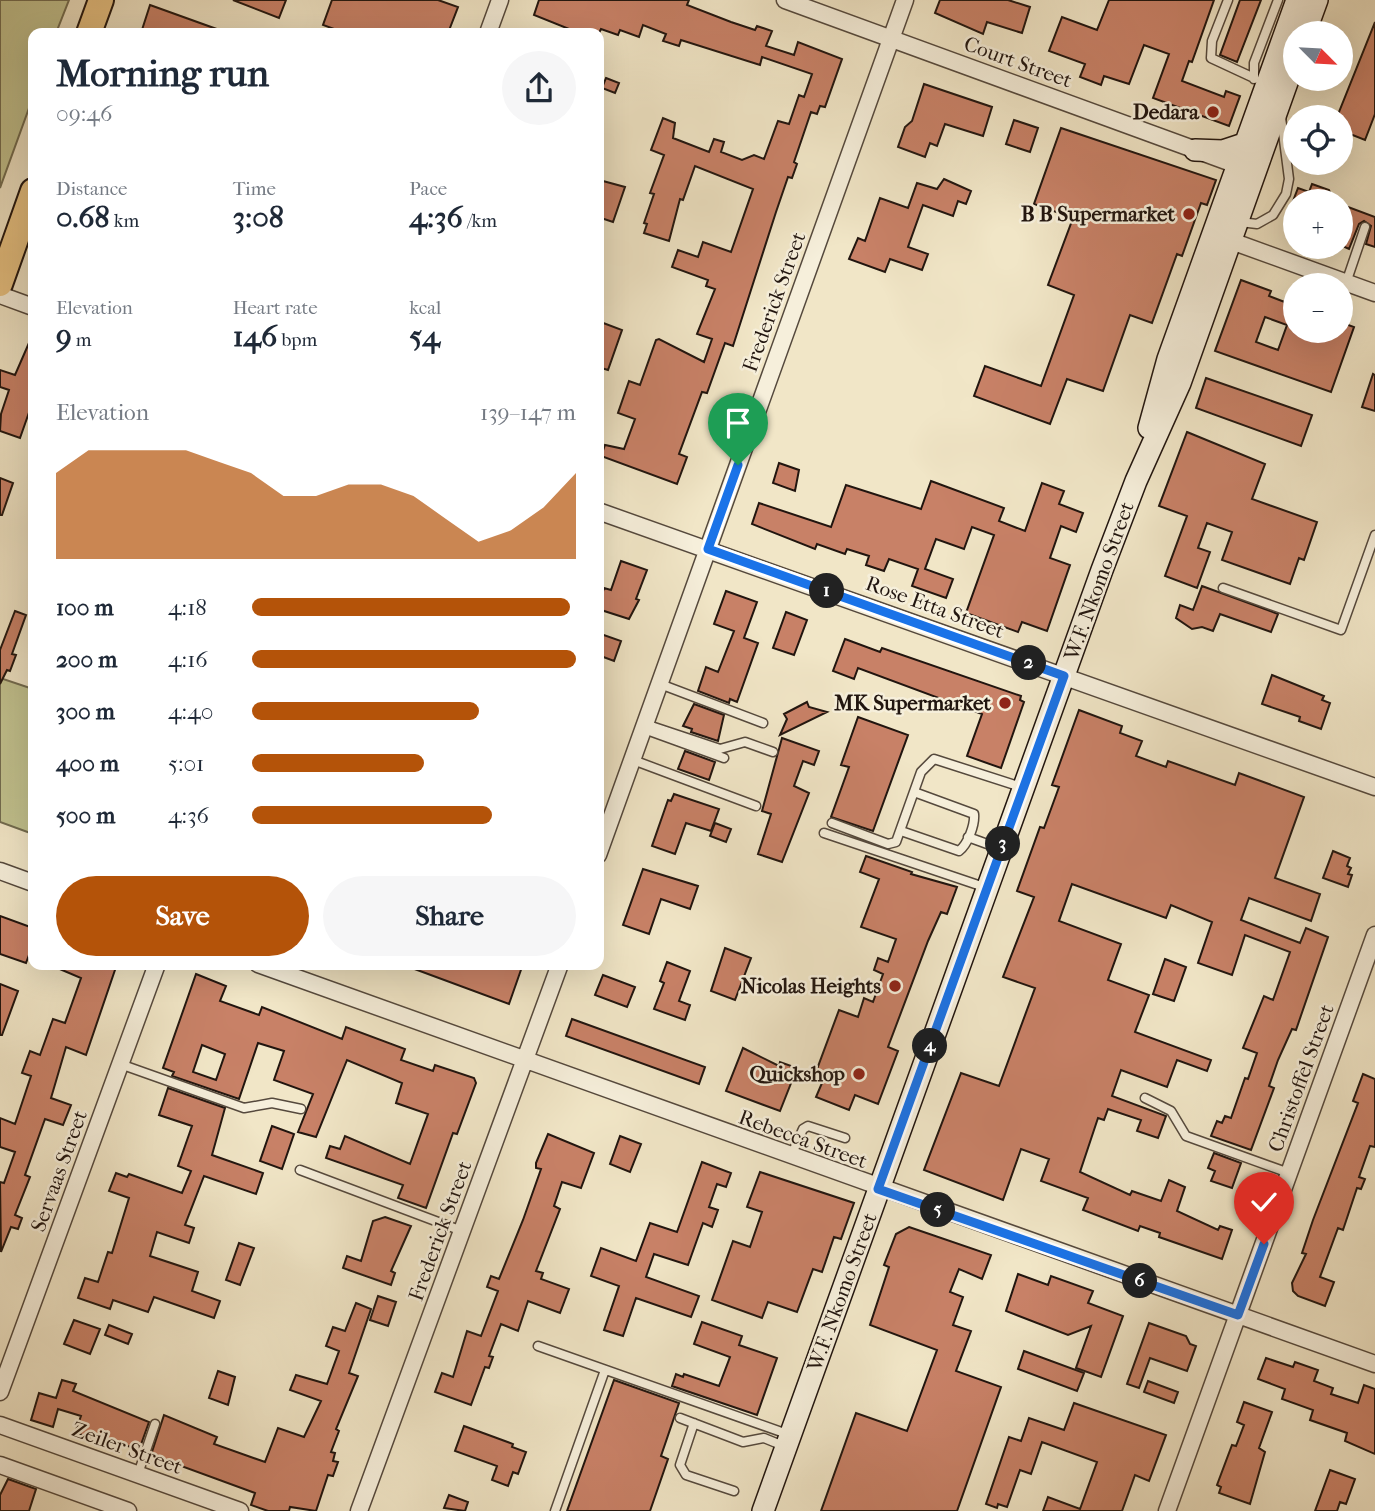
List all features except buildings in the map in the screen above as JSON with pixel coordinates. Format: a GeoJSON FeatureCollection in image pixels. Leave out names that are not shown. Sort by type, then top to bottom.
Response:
{"type":"FeatureCollection","features":[{"type":"Feature","properties":{"kind":"main road"},"geometry":{"type":"LineString","coordinates":[[91,28],[101,0]]}},
{"type":"Feature","properties":{"kind":"main road"},"geometry":{"type":"LineString","coordinates":[[1309,21],[1317,0]]}},
{"type":"Feature","properties":{"kind":"main road","name":"W.F. Nkomo Street"},"geometry":{"type":"LineString","coordinates":[[763,1511],[1136,481],[1168,359],[1226,232],[1265,92],[1281,1]]}},
{"type":"Feature","properties":{"kind":"main road","name":"W.F. Nkomo Street"},"geometry":{"type":"LineString","coordinates":[[1226,232],[1237,165],[1244,144],[1265,92],[1283,73]]}},
{"type":"Feature","properties":{"kind":"main road"},"geometry":{"type":"LineString","coordinates":[[1195,150],[1223,151],[1244,144]]}},
{"type":"Feature","properties":{"kind":"main road"},"geometry":{"type":"LineString","coordinates":[[0,284],[28,205]]}},
{"type":"Feature","properties":{"kind":"street"},"geometry":{"type":"LineString","coordinates":[[490,28],[500,0]]}},
{"type":"Feature","properties":{"kind":"street","name":"Court Street"},"geometry":{"type":"LineString","coordinates":[[785,0],[1237,165]]}},
{"type":"Feature","properties":{"kind":"street","name":"Frederick Street"},"geometry":{"type":"LineString","coordinates":[[604,839],[905,0]]}},
{"type":"Feature","properties":{"kind":"street"},"geometry":{"type":"LineString","coordinates":[[1226,232],[1322,273]]}},
{"type":"Feature","properties":{"kind":"street"},"geometry":{"type":"LineString","coordinates":[[1353,285],[1375,293]]}},
{"type":"Feature","properties":{"kind":"street"},"geometry":{"type":"LineString","coordinates":[[0,295],[28,305]]}},
{"type":"Feature","properties":{"kind":"street","name":"Rose Etta Street"},"geometry":{"type":"LineString","coordinates":[[604,512],[1375,787]]}},
{"type":"Feature","properties":{"kind":"street"},"geometry":{"type":"LineString","coordinates":[[0,871],[28,881]]}},
{"type":"Feature","properties":{"kind":"street","name":"Christoffel Street"},"geometry":{"type":"LineString","coordinates":[[1167,1511],[1375,935]]}},
{"type":"Feature","properties":{"kind":"street","name":"Servaas Street"},"geometry":{"type":"LineString","coordinates":[[0,1392],[155,970]]}},
{"type":"Feature","properties":{"kind":"street","name":"Rebecca Street"},"geometry":{"type":"LineString","coordinates":[[275,970],[878,1189],[1375,1364]]}},
{"type":"Feature","properties":{"kind":"street","name":"Frederick Street"},"geometry":{"type":"LineString","coordinates":[[359,1511],[558,970]]}},
{"type":"Feature","properties":{"kind":"street","name":"Zeiler Street"},"geometry":{"type":"LineString","coordinates":[[0,1425],[240,1511]]}},
{"type":"Feature","properties":{"kind":"street"},"geometry":{"type":"LineString","coordinates":[[0,1465],[128,1511]]}},
{"type":"Feature","properties":{"kind":"lane"},"geometry":{"type":"LineString","coordinates":[[1226,232],[1258,224],[1273,215],[1286,194],[1289,179],[1265,92],[1210,58],[1212,41],[1228,0]]}},
{"type":"Feature","properties":{"kind":"lane"},"geometry":{"type":"LineString","coordinates":[[1349,273],[1365,227]]}},
{"type":"Feature","properties":{"kind":"lane"},"geometry":{"type":"LineString","coordinates":[[1223,589],[1341,630],[1375,535]]}},
{"type":"Feature","properties":{"kind":"lane"},"geometry":{"type":"LineString","coordinates":[[660,684],[763,723]]}},
{"type":"Feature","properties":{"kind":"lane"},"geometry":{"type":"LineString","coordinates":[[645,727],[720,748],[746,743],[773,752]]}},
{"type":"Feature","properties":{"kind":"lane"},"geometry":{"type":"LineString","coordinates":[[645,727],[724,758]]}},
{"type":"Feature","properties":{"kind":"lane"},"geometry":{"type":"LineString","coordinates":[[832,823],[888,844],[896,842],[921,772],[934,759],[1024,788]]}},
{"type":"Feature","properties":{"kind":"lane"},"geometry":{"type":"LineString","coordinates":[[633,760],[756,806]]}},
{"type":"Feature","properties":{"kind":"lane"},"geometry":{"type":"LineString","coordinates":[[901,831],[959,851],[968,837],[974,814],[914,792]]}},
{"type":"Feature","properties":{"kind":"lane"},"geometry":{"type":"LineString","coordinates":[[824,833],[987,888]]}},
{"type":"Feature","properties":{"kind":"lane"},"geometry":{"type":"LineString","coordinates":[[968,837],[1001,849]]}},
{"type":"Feature","properties":{"kind":"lane"},"geometry":{"type":"LineString","coordinates":[[120,1064],[244,1108],[272,1103],[301,1109]]}},
{"type":"Feature","properties":{"kind":"lane"},"geometry":{"type":"LineString","coordinates":[[1145,1098],[1171,1111],[1186,1136],[1289,1173]]}},
{"type":"Feature","properties":{"kind":"lane"},"geometry":{"type":"LineString","coordinates":[[790,1157],[803,1129],[808,1126],[845,1139]]}},
{"type":"Feature","properties":{"kind":"lane"},"geometry":{"type":"LineString","coordinates":[[300,1170],[462,1231]]}},
{"type":"Feature","properties":{"kind":"lane"},"geometry":{"type":"LineString","coordinates":[[538,1346],[788,1441]]}},
{"type":"Feature","properties":{"kind":"lane"},"geometry":{"type":"LineString","coordinates":[[555,1511],[605,1370]]}},
{"type":"Feature","properties":{"kind":"lane"},"geometry":{"type":"LineString","coordinates":[[680,1418],[743,1442],[764,1438],[788,1441]]}},
{"type":"Feature","properties":{"kind":"lane"},"geometry":{"type":"LineString","coordinates":[[694,1423],[680,1465],[681,1470],[686,1475],[734,1491]]}},
{"type":"Feature","properties":{"kind":"lane"},"geometry":{"type":"LineString","coordinates":[[138,1474],[155,1424]]}},
{"type":"Feature","properties":{"kind":"green space"},"geometry":{"type":"Polygon","coordinates":[[[0,0],[69,0],[58,28],[28,28],[28,111],[0,188],[0,0]]]}},
{"type":"Feature","properties":{"kind":"green space"},"geometry":{"type":"Polygon","coordinates":[[[0,678],[28,687],[28,832],[0,822],[0,678]]]}},
{"type":"Feature","properties":{"kind":"place","name":"Dedara"},"geometry":{"type":"Point","coordinates":[1213,112]}},
{"type":"Feature","properties":{"kind":"place","name":"B B Supermarket"},"geometry":{"type":"Point","coordinates":[1189,214]}},
{"type":"Feature","properties":{"kind":"place","name":"MK Supermarket"},"geometry":{"type":"Point","coordinates":[1005,703]}},
{"type":"Feature","properties":{"kind":"place","name":"Nicolas Heights"},"geometry":{"type":"Point","coordinates":[895,986]}},
{"type":"Feature","properties":{"kind":"place","name":"Quickshop"},"geometry":{"type":"Point","coordinates":[859,1074]}},
{"type":"Feature","properties":{"kind":"route"},"geometry":{"type":"LineString","coordinates":[[738,465],[708,549],[1064,676],[878,1189],[1238,1315],[1264,1244]]}}]}
